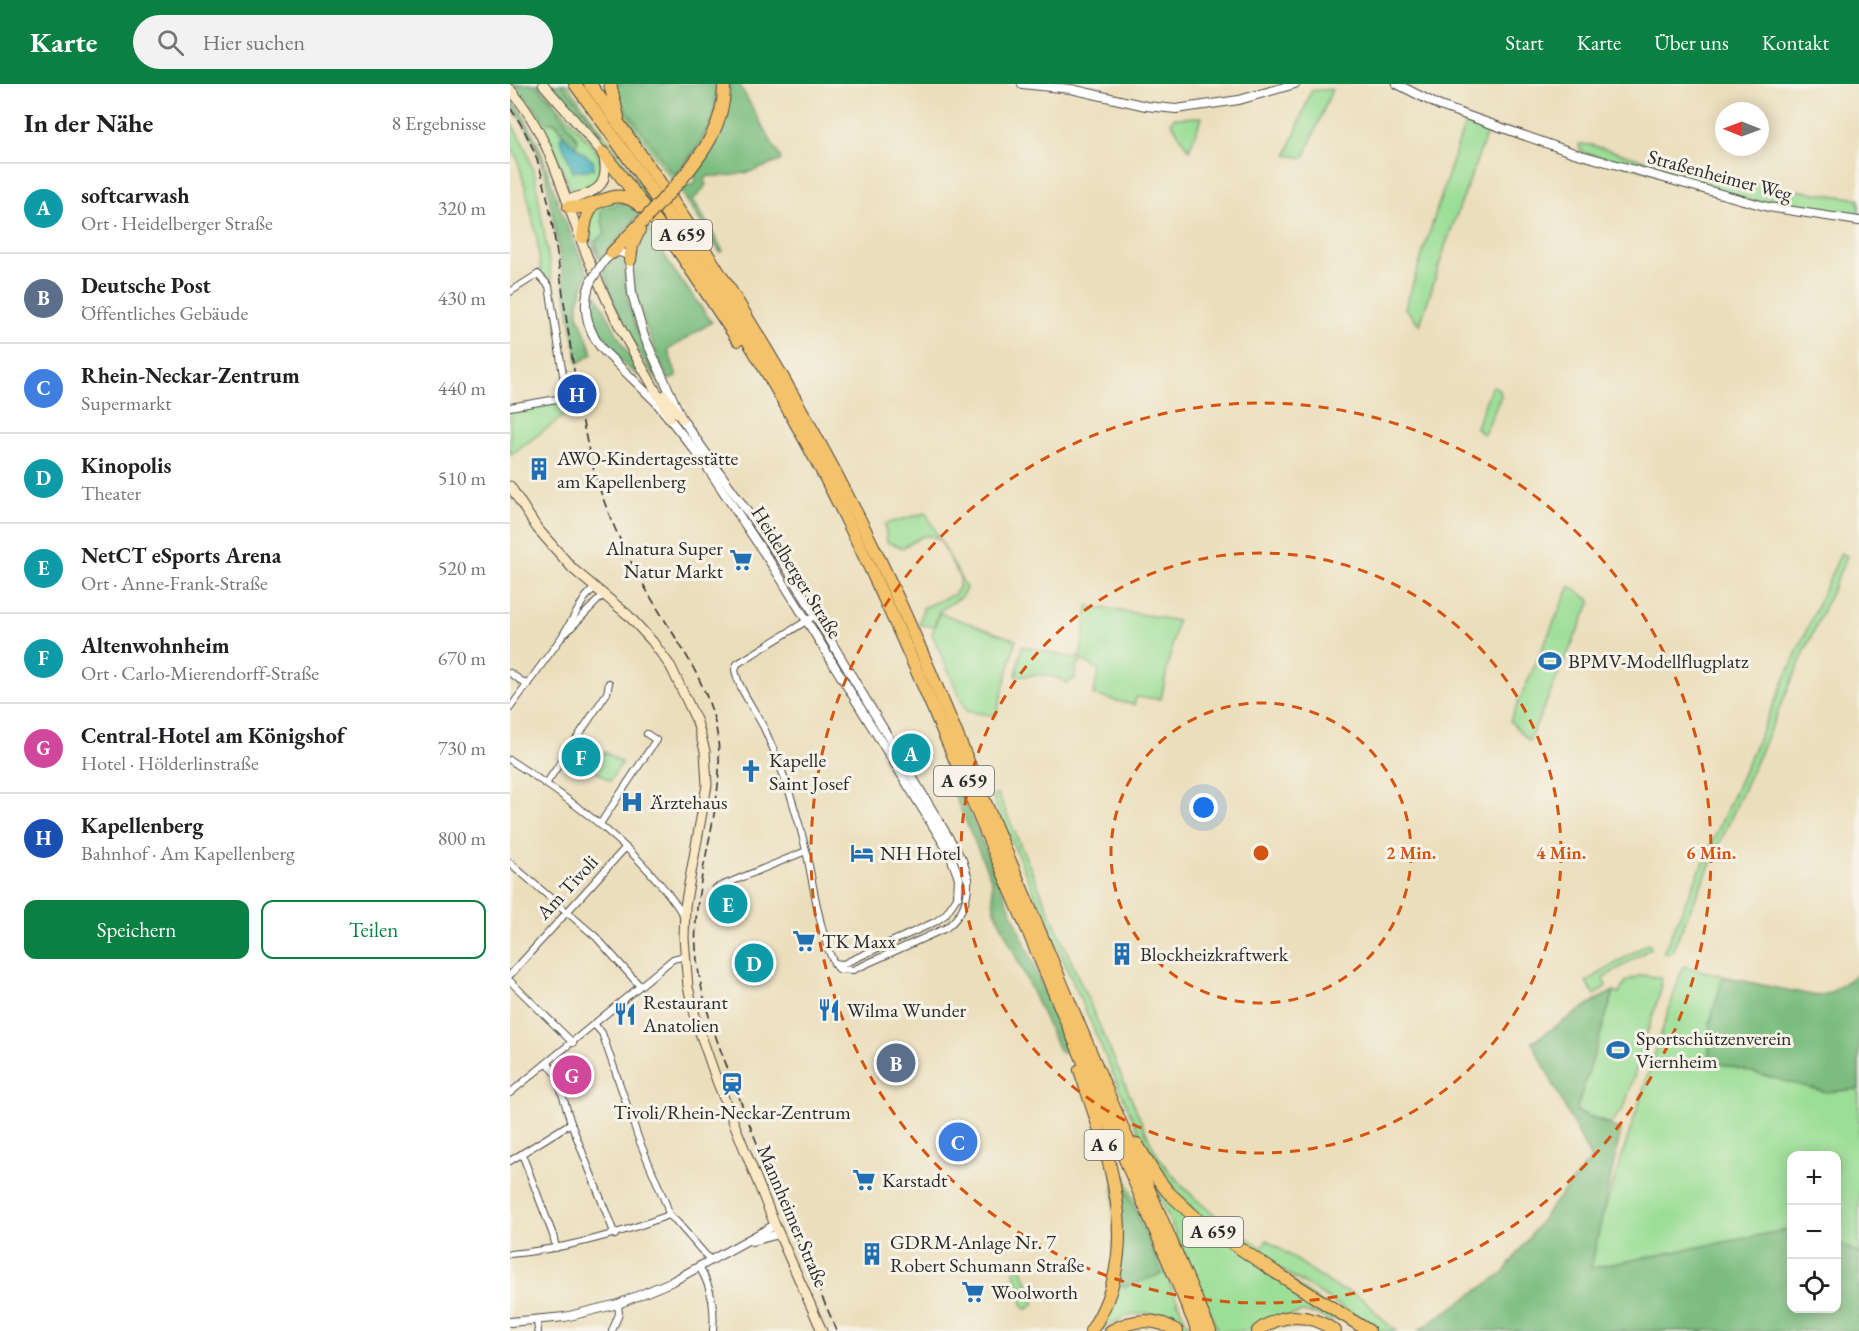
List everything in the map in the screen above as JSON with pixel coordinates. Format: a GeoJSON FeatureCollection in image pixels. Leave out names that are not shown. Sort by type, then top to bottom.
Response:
{"type":"FeatureCollection","features":[{"type":"Feature","properties":{"kind":"highway","name":"A 659"},"geometry":{"type":"LineString","coordinates":[[575,84],[670,217],[718,291],[779,393],[822,472],[891,611],[1198,1331]]}},
{"type":"Feature","properties":{"kind":"highway","name":"A 659"},"geometry":{"type":"LineString","coordinates":[[590,84],[697,237],[771,356],[868,536],[926,663],[1210,1331]]}},
{"type":"Feature","properties":{"kind":"highway"},"geometry":{"type":"LineString","coordinates":[[610,84],[620,124]]}},
{"type":"Feature","properties":{"kind":"highway"},"geometry":{"type":"LineString","coordinates":[[608,257],[647,219],[698,159],[717,125],[722,110],[724,84]]}},
{"type":"Feature","properties":{"kind":"highway"},"geometry":{"type":"LineString","coordinates":[[603,153],[647,219]]}},
{"type":"Feature","properties":{"kind":"highway"},"geometry":{"type":"LineString","coordinates":[[568,204],[580,208],[611,197],[627,197],[701,283],[759,373],[779,393]]}},
{"type":"Feature","properties":{"kind":"highway"},"geometry":{"type":"LineString","coordinates":[[583,237],[585,219],[593,203]]}},
{"type":"Feature","properties":{"kind":"highway"},"geometry":{"type":"LineString","coordinates":[[630,260],[632,246],[647,219]]}},
{"type":"Feature","properties":{"kind":"highway","name":"A 6"},"geometry":{"type":"LineString","coordinates":[[1066,1019],[1077,1062],[1109,1160],[1118,1208],[1118,1247],[1114,1274],[1105,1304],[1091,1331]]}},
{"type":"Feature","properties":{"kind":"highway","name":"A 659"},"geometry":{"type":"LineString","coordinates":[[1104,1084],[1155,1175],[1185,1209],[1214,1232],[1369,1331]]}},
{"type":"Feature","properties":{"kind":"highway"},"geometry":{"type":"LineString","coordinates":[[1258,1331],[1275,1321],[1295,1316],[1318,1320],[1335,1331]]}},
{"type":"Feature","properties":{"kind":"highway"},"geometry":{"type":"LineString","coordinates":[[1111,1331],[1128,1323],[1152,1321],[1170,1326],[1177,1331]]}},
{"type":"Feature","properties":{"kind":"main road"},"geometry":{"type":"LineString","coordinates":[[543,84],[603,153],[606,172],[601,185],[590,194],[568,204]]}},
{"type":"Feature","properties":{"kind":"main road"},"geometry":{"type":"LineString","coordinates":[[510,89],[540,131],[578,234],[600,285],[670,418]]}},
{"type":"Feature","properties":{"kind":"main road"},"geometry":{"type":"LineString","coordinates":[[568,204],[583,237],[600,285]]}},
{"type":"Feature","properties":{"kind":"main road"},"geometry":{"type":"LineString","coordinates":[[652,382],[682,419]]}},
{"type":"Feature","properties":{"kind":"main road","name":"Mannheimer Straße"},"geometry":{"type":"LineString","coordinates":[[510,486],[537,528],[559,552],[645,633],[671,667],[691,706],[702,737],[707,768],[705,799],[689,876],[684,917],[688,987],[701,1035],[775,1225],[822,1331]]}},
{"type":"Feature","properties":{"kind":"street"},"geometry":{"type":"LineString","coordinates":[[1022,84],[1071,90],[1146,106],[1176,109],[1239,100],[1295,84]]}},
{"type":"Feature","properties":{"kind":"street","name":"Straßenheimer Weg"},"geometry":{"type":"LineString","coordinates":[[1397,84],[1440,106],[1573,152],[1761,205],[1859,221]]}},
{"type":"Feature","properties":{"kind":"street"},"geometry":{"type":"LineString","coordinates":[[608,257],[624,254],[630,260]]}},
{"type":"Feature","properties":{"kind":"street","name":"Heidelberger Straße"},"geometry":{"type":"LineString","coordinates":[[608,257],[590,283],[585,299],[585,312],[593,338],[670,418],[745,523],[949,852],[959,878],[958,896]]}},
{"type":"Feature","properties":{"kind":"street","name":"Heidelberger Straße"},"geometry":{"type":"LineString","coordinates":[[630,260],[632,294],[644,336],[682,419],[787,568],[962,860],[968,879]]}},
{"type":"Feature","properties":{"kind":"street"},"geometry":{"type":"LineString","coordinates":[[510,292],[538,274],[549,286],[566,394],[563,398],[510,407]]}},
{"type":"Feature","properties":{"kind":"street"},"geometry":{"type":"LineString","coordinates":[[510,708],[561,638],[585,598],[595,587]]}},
{"type":"Feature","properties":{"kind":"street"},"geometry":{"type":"LineString","coordinates":[[561,638],[604,594]]}},
{"type":"Feature","properties":{"kind":"street"},"geometry":{"type":"LineString","coordinates":[[816,615],[737,664],[735,670],[784,776],[806,851],[833,963],[839,969],[853,970],[946,928],[963,907],[968,892],[968,879]]}},
{"type":"Feature","properties":{"kind":"street"},"geometry":{"type":"LineString","coordinates":[[510,673],[527,685]]}},
{"type":"Feature","properties":{"kind":"street"},"geometry":{"type":"LineString","coordinates":[[546,784],[607,693],[609,683]]}},
{"type":"Feature","properties":{"kind":"street"},"geometry":{"type":"LineString","coordinates":[[600,824],[656,740],[647,734]]}},
{"type":"Feature","properties":{"kind":"street"},"geometry":{"type":"LineString","coordinates":[[510,760],[600,824],[657,880],[684,917]]}},
{"type":"Feature","properties":{"kind":"street","name":"Am Tivoli"},"geometry":{"type":"LineString","coordinates":[[510,975],[625,848]]}},
{"type":"Feature","properties":{"kind":"street"},"geometry":{"type":"LineString","coordinates":[[716,888],[806,851]]}},
{"type":"Feature","properties":{"kind":"street"},"geometry":{"type":"LineString","coordinates":[[510,864],[603,944],[640,986]]}},
{"type":"Feature","properties":{"kind":"street"},"geometry":{"type":"LineString","coordinates":[[833,963],[843,964],[935,922],[945,915],[958,896]]}},
{"type":"Feature","properties":{"kind":"street"},"geometry":{"type":"LineString","coordinates":[[510,1094],[673,959],[685,956]]}},
{"type":"Feature","properties":{"kind":"street"},"geometry":{"type":"LineString","coordinates":[[510,981],[573,1042]]}},
{"type":"Feature","properties":{"kind":"street"},"geometry":{"type":"LineString","coordinates":[[594,1024],[602,1034],[639,1140],[669,1215],[710,1260]]}},
{"type":"Feature","properties":{"kind":"street"},"geometry":{"type":"LineString","coordinates":[[548,1063],[556,1074],[571,1123],[615,1235]]}},
{"type":"Feature","properties":{"kind":"street"},"geometry":{"type":"LineString","coordinates":[[510,1161],[571,1123]]}},
{"type":"Feature","properties":{"kind":"street"},"geometry":{"type":"LineString","coordinates":[[522,1154],[556,1248]]}},
{"type":"Feature","properties":{"kind":"street"},"geometry":{"type":"LineString","coordinates":[[510,1254],[556,1248],[615,1235],[669,1215]]}},
{"type":"Feature","properties":{"kind":"street"},"geometry":{"type":"LineString","coordinates":[[510,1322],[570,1316],[618,1304],[666,1285],[775,1225]]}},
{"type":"Feature","properties":{"kind":"street"},"geometry":{"type":"LineString","coordinates":[[747,1242],[779,1234]]}},
{"type":"Feature","properties":{"kind":"street"},"geometry":{"type":"LineString","coordinates":[[699,1266],[711,1296],[713,1331]]}},
{"type":"Feature","properties":{"kind":"street"},"geometry":{"type":"LineString","coordinates":[[612,1331],[619,1314],[618,1304]]}},
{"type":"Feature","properties":{"kind":"street"},"geometry":{"type":"LineString","coordinates":[[537,1321],[538,1331]]}},
{"type":"Feature","properties":{"kind":"green space"},"geometry":{"type":"Polygon","coordinates":[[[511,84],[520,87],[543,117],[554,123],[561,132],[578,140],[554,105],[535,84],[539,84],[594,148],[602,168],[598,182],[594,186],[579,190],[569,186],[544,126],[511,84]]]}},
{"type":"Feature","properties":{"kind":"green space"},"geometry":{"type":"Polygon","coordinates":[[[516,84],[535,84],[554,104],[578,140],[576,145],[570,145],[558,125],[553,122],[547,123],[516,84]]]}},
{"type":"Feature","properties":{"kind":"green space"},"geometry":{"type":"Polygon","coordinates":[[[547,84],[553,84],[599,137],[601,136],[562,84],[567,84],[640,185],[695,268],[547,84]]]}},
{"type":"Feature","properties":{"kind":"green space"},"geometry":{"type":"Polygon","coordinates":[[[553,84],[562,84],[598,128],[601,136],[599,137],[553,84]]]}},
{"type":"Feature","properties":{"kind":"green space"},"geometry":{"type":"Polygon","coordinates":[[[615,84],[716,93],[716,84],[720,84],[716,114],[701,146],[672,180],[621,108],[615,84]]]}},
{"type":"Feature","properties":{"kind":"green space"},"geometry":{"type":"Polygon","coordinates":[[[615,84],[716,84],[716,97],[710,121],[699,143],[676,173],[672,173],[622,104],[615,84]]]}},
{"type":"Feature","properties":{"kind":"green space"},"geometry":{"type":"Polygon","coordinates":[[[729,84],[739,84],[781,159],[745,173],[708,176],[704,181],[706,185],[693,199],[723,251],[720,252],[681,191],[685,186],[695,184],[694,175],[715,144],[725,121],[729,84]]]}},
{"type":"Feature","properties":{"kind":"green space"},"geometry":{"type":"Polygon","coordinates":[[[1332,89],[1304,158],[1287,155],[1311,91],[1332,89]]]}},
{"type":"Feature","properties":{"kind":"green space"},"geometry":{"type":"Polygon","coordinates":[[[510,97],[534,136],[560,208],[588,273],[578,302],[578,315],[593,354],[578,363],[546,177],[533,142],[512,106],[510,97]]]}},
{"type":"Feature","properties":{"kind":"green space"},"geometry":{"type":"Polygon","coordinates":[[[1202,117],[1189,150],[1171,122],[1174,118],[1202,117]]]}},
{"type":"Feature","properties":{"kind":"green space"},"geometry":{"type":"Polygon","coordinates":[[[510,120],[526,149],[535,177],[562,342],[560,343],[551,285],[541,273],[537,239],[528,198],[517,157],[510,146],[510,120]]]}},
{"type":"Feature","properties":{"kind":"green space"},"geometry":{"type":"Polygon","coordinates":[[[1465,123],[1488,130],[1446,244],[1420,325],[1405,308],[1465,123]]]}},
{"type":"Feature","properties":{"kind":"green space"},"geometry":{"type":"Polygon","coordinates":[[[1579,144],[1591,145],[1708,178],[1859,199],[1859,218],[1753,201],[1585,153],[1580,149],[1579,144]]]}},
{"type":"Feature","properties":{"kind":"green space"},"geometry":{"type":"Polygon","coordinates":[[[618,199],[643,212],[604,257],[603,255],[640,213],[601,215],[605,234],[595,246],[599,260],[592,244],[588,222],[599,204],[618,199]]]}},
{"type":"Feature","properties":{"kind":"green space"},"geometry":{"type":"Polygon","coordinates":[[[622,203],[631,205],[640,213],[600,259],[595,241],[605,234],[601,209],[622,203]]]}},
{"type":"Feature","properties":{"kind":"green space"},"geometry":{"type":"Polygon","coordinates":[[[648,226],[672,268],[712,322],[668,350],[677,377],[668,380],[644,321],[635,290],[634,260],[648,226]]]}},
{"type":"Feature","properties":{"kind":"green space"},"geometry":{"type":"Polygon","coordinates":[[[615,255],[622,256],[627,261],[630,297],[670,400],[638,351],[654,374],[628,304],[624,268],[606,270],[617,310],[606,286],[603,270],[615,255]]]}},
{"type":"Feature","properties":{"kind":"green space"},"geometry":{"type":"Polygon","coordinates":[[[618,259],[623,262],[628,304],[656,374],[654,375],[631,338],[612,298],[606,270],[618,259]]]}},
{"type":"Feature","properties":{"kind":"green space"},"geometry":{"type":"Polygon","coordinates":[[[593,295],[596,295],[605,310],[637,368],[639,376],[613,353],[596,331],[590,314],[593,295]]]}},
{"type":"Feature","properties":{"kind":"green space"},"geometry":{"type":"Polygon","coordinates":[[[1494,386],[1500,390],[1501,396],[1484,434],[1476,427],[1491,388],[1494,386]]]}},
{"type":"Feature","properties":{"kind":"green space"},"geometry":{"type":"Polygon","coordinates":[[[570,400],[572,410],[510,455],[510,412],[515,409],[570,400]]]}},
{"type":"Feature","properties":{"kind":"green space"},"geometry":{"type":"Polygon","coordinates":[[[926,513],[966,588],[961,597],[939,611],[934,626],[919,625],[923,608],[955,594],[960,578],[940,540],[932,536],[923,536],[902,548],[887,542],[885,524],[926,513]]]}},
{"type":"Feature","properties":{"kind":"green space"},"geometry":{"type":"Polygon","coordinates":[[[1841,553],[1847,556],[1672,951],[1668,954],[1663,953],[1841,553]]]}},
{"type":"Feature","properties":{"kind":"green space","name":"BPMV-Modellflugplatz"},"geometry":{"type":"Polygon","coordinates":[[[1570,586],[1591,601],[1529,741],[1510,721],[1570,586]]]}},
{"type":"Feature","properties":{"kind":"green space"},"geometry":{"type":"Polygon","coordinates":[[[1088,606],[1177,621],[1161,699],[1136,697],[1134,705],[1093,695],[1099,670],[1082,660],[1076,667],[1075,679],[1066,683],[1048,676],[1016,676],[1022,646],[1073,659],[1077,656],[1080,659],[1088,606]]]}},
{"type":"Feature","properties":{"kind":"green space"},"geometry":{"type":"Polygon","coordinates":[[[940,613],[1016,640],[996,716],[966,711],[932,634],[940,613]]]}},
{"type":"Feature","properties":{"kind":"green space"},"geometry":{"type":"Polygon","coordinates":[[[605,752],[622,763],[610,781],[593,769],[605,752]]]}},
{"type":"Feature","properties":{"kind":"green space"},"geometry":{"type":"Polygon","coordinates":[[[954,781],[957,783],[1039,977],[1066,1050],[1062,1053],[994,909],[992,881],[950,785],[954,781]]]}},
{"type":"Feature","properties":{"kind":"green space"},"geometry":{"type":"Polygon","coordinates":[[[998,794],[1154,1150],[1170,1173],[1219,1218],[1261,1247],[1267,1240],[1339,1289],[1356,1295],[1396,1331],[1379,1331],[1236,1241],[1195,1211],[1169,1181],[1153,1158],[1135,1124],[992,796],[998,794]]]}},
{"type":"Feature","properties":{"kind":"green space"},"geometry":{"type":"Polygon","coordinates":[[[1648,943],[1651,948],[1603,978],[1606,986],[1595,995],[1586,982],[1648,943]]]}},
{"type":"Feature","properties":{"kind":"green space"},"geometry":{"type":"Polygon","coordinates":[[[1683,966],[1814,998],[1833,996],[1859,977],[1859,1331],[1560,1331],[1603,1215],[1683,966]]]}},
{"type":"Feature","properties":{"kind":"green space"},"geometry":{"type":"Polygon","coordinates":[[[1859,973],[1859,1089],[1826,1092],[1721,1064],[1709,1056],[1710,1022],[1723,977],[1817,996],[1830,993],[1859,973]]]}},
{"type":"Feature","properties":{"kind":"green space","name":"Sportschützenverein Viernheim"},"geometry":{"type":"Polygon","coordinates":[[[1641,975],[1661,978],[1660,985],[1662,986],[1624,1108],[1610,1124],[1576,1111],[1614,991],[1619,993],[1626,981],[1641,975]]]}},
{"type":"Feature","properties":{"kind":"green space"},"geometry":{"type":"Polygon","coordinates":[[[1614,991],[1576,1111],[1621,1130],[1591,1268],[1787,1230],[1787,1313],[1841,1313],[1841,1244],[1859,1254],[1859,1331],[1418,1331],[1503,1273],[1551,1207],[1591,1159],[1532,1042],[1596,1000],[1614,991]]]}},
{"type":"Feature","properties":{"kind":"green space"},"geometry":{"type":"Polygon","coordinates":[[[1098,1114],[1190,1331],[1182,1329],[1162,1315],[1144,1313],[1126,1317],[1102,1331],[1094,1331],[1113,1289],[1114,1163],[1098,1114]]]}},
{"type":"Feature","properties":{"kind":"green space"},"geometry":{"type":"Polygon","coordinates":[[[1115,1163],[1162,1274],[1124,1287],[1118,1281],[1115,1163]]]}},
{"type":"Feature","properties":{"kind":"green space"},"geometry":{"type":"Polygon","coordinates":[[[1147,1168],[1161,1187],[1343,1318],[1329,1321],[1316,1314],[1302,1312],[1254,1328],[1252,1331],[1218,1331],[1147,1168]]]}},
{"type":"Feature","properties":{"kind":"green space"},"geometry":{"type":"Polygon","coordinates":[[[1016,1265],[1020,1265],[1033,1295],[1034,1303],[1028,1309],[1025,1309],[1021,1301],[1024,1296],[1014,1273],[1016,1265]]]}},
{"type":"Feature","properties":{"kind":"water"},"geometry":{"type":"Polygon","coordinates":[[[562,135],[593,161],[593,169],[573,172],[560,138],[562,135]]]}},
{"type":"Feature","properties":{"kind":"railway"},"geometry":{"type":"LineString","coordinates":[[510,108],[531,145],[544,184],[579,402],[599,486],[630,560],[704,689],[715,723],[719,751],[718,780],[696,920],[698,967],[706,1005],[762,1156],[837,1331]]}},
{"type":"Feature","properties":{"kind":"place","name":"Kapellenberg"},"geometry":{"type":"Point","coordinates":[577,394]}},
{"type":"Feature","properties":{"kind":"place","name":"AWO-Kindertagesstätte am Kapellenberg"},"geometry":{"type":"Point","coordinates":[539,469]}},
{"type":"Feature","properties":{"kind":"place","name":"Alnatura Super Natur Markt"},"geometry":{"type":"Point","coordinates":[741,560]}},
{"type":"Feature","properties":{"kind":"place","name":"BPMV-Modellflugplatz"},"geometry":{"type":"Point","coordinates":[1550,661]}},
{"type":"Feature","properties":{"kind":"place","name":"softcarwash"},"geometry":{"type":"Point","coordinates":[911,753]}},
{"type":"Feature","properties":{"kind":"place","name":"Altenwohnheim"},"geometry":{"type":"Point","coordinates":[581,757]}},
{"type":"Feature","properties":{"kind":"place","name":"Kapelle Saint Josef"},"geometry":{"type":"Point","coordinates":[751,771]}},
{"type":"Feature","properties":{"kind":"place","name":"Ärztehaus"},"geometry":{"type":"Point","coordinates":[632,802]}},
{"type":"Feature","properties":{"kind":"place","name":"NH Hotel"},"geometry":{"type":"Point","coordinates":[862,853]}},
{"type":"Feature","properties":{"kind":"place","name":"NetCT eSports Arena"},"geometry":{"type":"Point","coordinates":[728,904]}},
{"type":"Feature","properties":{"kind":"place","name":"TK Maxx"},"geometry":{"type":"Point","coordinates":[804,941]}},
{"type":"Feature","properties":{"kind":"place","name":"Blockheizkraftwerk"},"geometry":{"type":"Point","coordinates":[1122,954]}},
{"type":"Feature","properties":{"kind":"place","name":"Kinopolis"},"geometry":{"type":"Point","coordinates":[754,963]}},
{"type":"Feature","properties":{"kind":"place","name":"Wilma Wunder"},"geometry":{"type":"Point","coordinates":[829,1010]}},
{"type":"Feature","properties":{"kind":"place","name":"Restaurant Anatolien"},"geometry":{"type":"Point","coordinates":[625,1014]}},
{"type":"Feature","properties":{"kind":"place","name":"Sportschützenverein Viernheim"},"geometry":{"type":"Point","coordinates":[1618,1050]}},
{"type":"Feature","properties":{"kind":"place","name":"Deutsche Post"},"geometry":{"type":"Point","coordinates":[896,1063]}},
{"type":"Feature","properties":{"kind":"place","name":"Central-Hotel am Königshof"},"geometry":{"type":"Point","coordinates":[572,1075]}},
{"type":"Feature","properties":{"kind":"place","name":"Tivoli/Rhein-Neckar-Zentrum"},"geometry":{"type":"Point","coordinates":[732,1084]}},
{"type":"Feature","properties":{"kind":"place","name":"Rhein-Neckar-Zentrum"},"geometry":{"type":"Point","coordinates":[958,1142]}},
{"type":"Feature","properties":{"kind":"place","name":"Karstadt"},"geometry":{"type":"Point","coordinates":[864,1180]}},
{"type":"Feature","properties":{"kind":"place","name":"GDRM-Anlage Nr. 7 Robert Schumann Straße"},"geometry":{"type":"Point","coordinates":[872,1254]}},
{"type":"Feature","properties":{"kind":"place","name":"Woolworth"},"geometry":{"type":"Point","coordinates":[973,1292]}}]}
